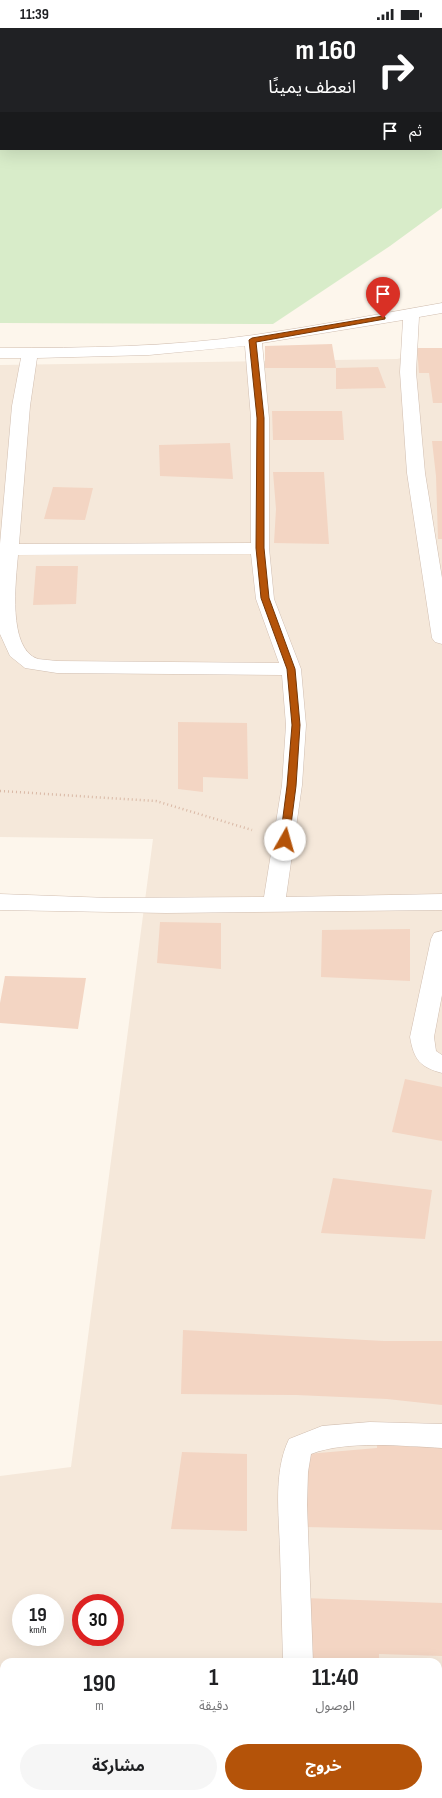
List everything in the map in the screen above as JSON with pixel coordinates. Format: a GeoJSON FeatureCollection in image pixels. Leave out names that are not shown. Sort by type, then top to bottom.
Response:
{"type":"FeatureCollection","features":[{"type":"Feature","properties":{"kind":"street"},"geometry":{"type":"LineString","coordinates":[[0,353],[149,350],[252,340],[442,308]]}},
{"type":"Feature","properties":{"kind":"street"},"geometry":{"type":"LineString","coordinates":[[411,313],[408,372],[416,474],[442,638]]}},
{"type":"Feature","properties":{"kind":"street"},"geometry":{"type":"LineString","coordinates":[[252,340],[260,418],[260,548],[265,598],[291,669],[296,725],[292,786],[285,840],[274,904]]}},
{"type":"Feature","properties":{"kind":"street"},"geometry":{"type":"LineString","coordinates":[[30,353],[21,406],[4,550],[5,596],[8,630],[17,652],[32,664],[57,667],[291,669]]}},
{"type":"Feature","properties":{"kind":"street"},"geometry":{"type":"LineString","coordinates":[[4,550],[260,548]]}},
{"type":"Feature","properties":{"kind":"street"},"geometry":{"type":"LineString","coordinates":[[0,902],[46,905],[442,902]]}},
{"type":"Feature","properties":{"kind":"street"},"geometry":{"type":"LineString","coordinates":[[442,939],[422,1037],[424,1052],[434,1063],[442,1064]]}},
{"type":"Feature","properties":{"kind":"street"},"geometry":{"type":"LineString","coordinates":[[298,1658],[293,1505],[294,1472],[299,1447],[322,1438],[370,1434],[442,1436]]}},
{"type":"Feature","properties":{"kind":"path"},"geometry":{"type":"LineString","coordinates":[[0,791],[127,798],[156,802],[285,840]]}},
{"type":"Feature","properties":{"kind":"shaded area"},"geometry":{"type":"Polygon","coordinates":[[[442,348],[442,1658],[0,1658],[0,1476],[71,1467],[153,839],[0,837],[0,365],[397,359],[442,348]]]}},
{"type":"Feature","properties":{"kind":"green space"},"geometry":{"type":"Polygon","coordinates":[[[0,150],[442,150],[442,208],[390,246],[273,324],[0,323],[0,150]]]}},
{"type":"Feature","properties":{"kind":"building"},"geometry":{"type":"Polygon","coordinates":[[[332,344],[336,368],[265,368],[265,346],[332,344]]]}},
{"type":"Feature","properties":{"kind":"building"},"geometry":{"type":"Polygon","coordinates":[[[417,348],[442,348],[442,403],[433,403],[429,373],[419,373],[417,348]]]}},
{"type":"Feature","properties":{"kind":"building"},"geometry":{"type":"Polygon","coordinates":[[[378,367],[386,388],[336,389],[336,368],[378,367]]]}},
{"type":"Feature","properties":{"kind":"building"},"geometry":{"type":"Polygon","coordinates":[[[272,411],[342,411],[344,440],[273,440],[272,411]]]}},
{"type":"Feature","properties":{"kind":"building"},"geometry":{"type":"Polygon","coordinates":[[[432,441],[442,441],[442,539],[438,539],[436,476],[432,441]]]}},
{"type":"Feature","properties":{"kind":"building"},"geometry":{"type":"Polygon","coordinates":[[[230,443],[233,479],[160,476],[159,445],[230,443]]]}},
{"type":"Feature","properties":{"kind":"building"},"geometry":{"type":"Polygon","coordinates":[[[273,472],[324,472],[329,544],[274,543],[276,509],[273,472]]]}},
{"type":"Feature","properties":{"kind":"building"},"geometry":{"type":"Polygon","coordinates":[[[53,487],[93,488],[85,520],[44,519],[53,487]]]}},
{"type":"Feature","properties":{"kind":"building"},"geometry":{"type":"Polygon","coordinates":[[[36,566],[78,566],[76,604],[33,605],[36,566]]]}},
{"type":"Feature","properties":{"kind":"building"},"geometry":{"type":"Polygon","coordinates":[[[178,722],[247,723],[248,779],[203,777],[203,792],[178,789],[178,722]]]}},
{"type":"Feature","properties":{"kind":"building"},"geometry":{"type":"Polygon","coordinates":[[[160,922],[221,923],[221,969],[157,963],[160,922]]]}},
{"type":"Feature","properties":{"kind":"building"},"geometry":{"type":"Polygon","coordinates":[[[410,929],[410,981],[321,977],[322,930],[410,929]]]}},
{"type":"Feature","properties":{"kind":"building"},"geometry":{"type":"Polygon","coordinates":[[[5,976],[86,978],[78,1029],[0,1023],[0,1003],[5,976]]]}},
{"type":"Feature","properties":{"kind":"building"},"geometry":{"type":"Polygon","coordinates":[[[405,1079],[442,1087],[442,1141],[392,1132],[405,1079]]]}},
{"type":"Feature","properties":{"kind":"building"},"geometry":{"type":"Polygon","coordinates":[[[333,1178],[432,1190],[425,1239],[321,1233],[333,1178]]]}},
{"type":"Feature","properties":{"kind":"building"},"geometry":{"type":"Polygon","coordinates":[[[183,1330],[384,1341],[442,1341],[442,1405],[387,1399],[296,1395],[181,1394],[183,1330]]]}},
{"type":"Feature","properties":{"kind":"building"},"geometry":{"type":"Polygon","coordinates":[[[377,1440],[442,1445],[442,1530],[305,1527],[307,1454],[377,1448],[377,1440]]]}},
{"type":"Feature","properties":{"kind":"building"},"geometry":{"type":"Polygon","coordinates":[[[182,1452],[247,1454],[247,1531],[171,1529],[182,1452]]]}},
{"type":"Feature","properties":{"kind":"building"},"geometry":{"type":"Polygon","coordinates":[[[304,1598],[442,1603],[442,1656],[379,1654],[379,1658],[306,1658],[304,1598]]]}},
{"type":"Feature","properties":{"kind":"route"},"geometry":{"type":"LineString","coordinates":[[285,840],[292,786],[296,725],[291,669],[265,598],[260,548],[260,418],[252,340],[383,318]]}}]}
